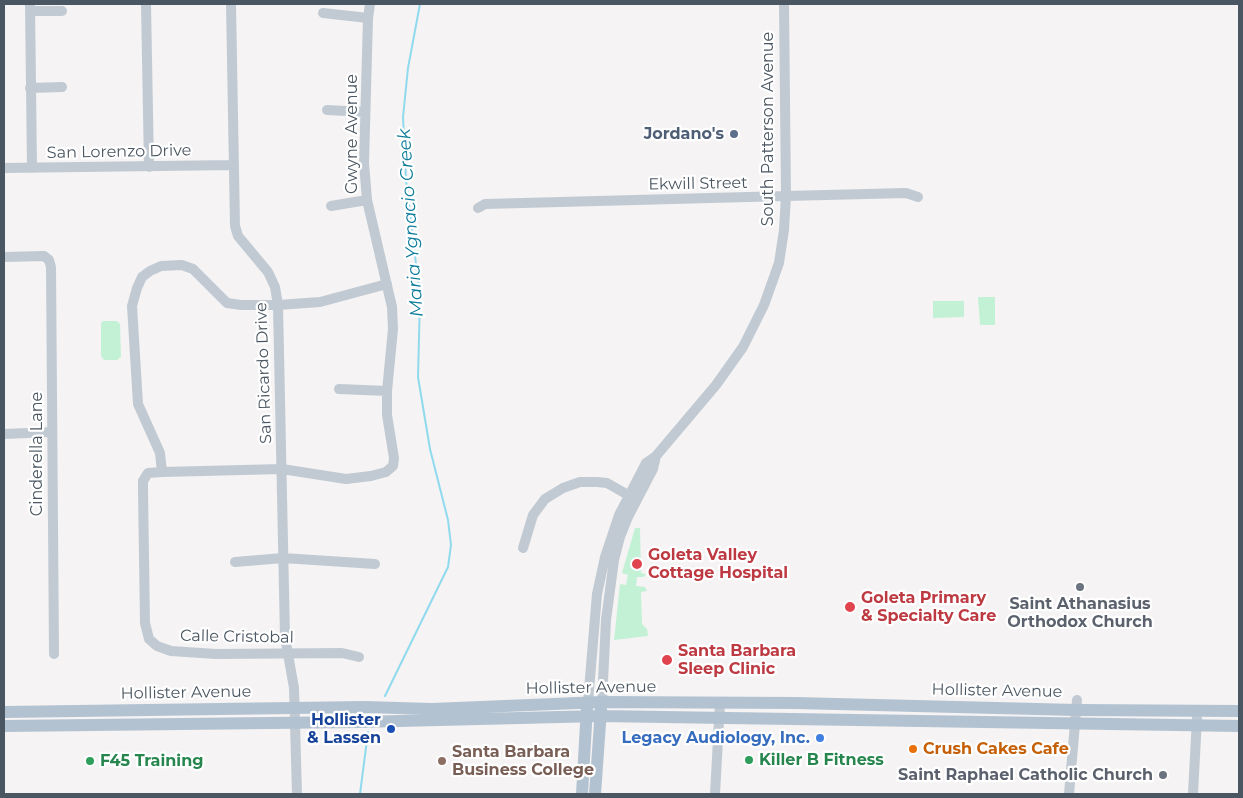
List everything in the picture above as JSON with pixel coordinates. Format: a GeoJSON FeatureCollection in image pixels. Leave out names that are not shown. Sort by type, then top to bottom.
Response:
{"type":"FeatureCollection","features":[{"type":"Feature","properties":{"kind":"main road","name":"Hollister Avenue"},"geometry":{"type":"LineString","coordinates":[[4,712],[364,707],[432,710],[588,702],[1076,705],[1198,711],[1239,711]]}},
{"type":"Feature","properties":{"kind":"main road","name":"South Patterson Avenue"},"geometry":{"type":"LineString","coordinates":[[582,794],[588,702]]}},
{"type":"Feature","properties":{"kind":"main road","name":"South Patterson Avenue"},"geometry":{"type":"LineString","coordinates":[[595,794],[602,702]]}},
{"type":"Feature","properties":{"kind":"main road","name":"Hollister Avenue"},"geometry":{"type":"LineString","coordinates":[[4,726],[392,722],[587,716],[1239,726]]}},
{"type":"Feature","properties":{"kind":"street"},"geometry":{"type":"LineString","coordinates":[[146,4],[149,166]]}},
{"type":"Feature","properties":{"kind":"street","name":"San Ricardo Drive"},"geometry":{"type":"LineString","coordinates":[[231,4],[235,226],[238,236],[268,272],[275,287],[278,305],[285,637],[293,679],[297,794]]}},
{"type":"Feature","properties":{"kind":"street","name":"Gwyne Avenue"},"geometry":{"type":"LineString","coordinates":[[282,469],[346,479],[372,476],[390,469],[394,462],[387,415],[392,307],[367,200],[364,163],[370,4]]}},
{"type":"Feature","properties":{"kind":"street","name":"South Patterson Avenue"},"geometry":{"type":"LineString","coordinates":[[588,702],[598,594],[613,532],[628,494],[646,463],[656,456],[729,369],[755,325],[772,284],[780,257],[786,196],[784,4]]}},
{"type":"Feature","properties":{"kind":"street"},"geometry":{"type":"LineString","coordinates":[[32,168],[30,7],[62,11]]}},
{"type":"Feature","properties":{"kind":"street"},"geometry":{"type":"LineString","coordinates":[[323,14],[368,18]]}},
{"type":"Feature","properties":{"kind":"street"},"geometry":{"type":"LineString","coordinates":[[30,88],[62,87]]}},
{"type":"Feature","properties":{"kind":"street"},"geometry":{"type":"LineString","coordinates":[[327,110],[365,112]]}},
{"type":"Feature","properties":{"kind":"street","name":"San Lorenzo Drive"},"geometry":{"type":"LineString","coordinates":[[4,168],[234,165]]}},
{"type":"Feature","properties":{"kind":"street","name":"Ekwill Street"},"geometry":{"type":"LineString","coordinates":[[478,208],[485,204],[906,193],[918,197]]}},
{"type":"Feature","properties":{"kind":"street"},"geometry":{"type":"LineString","coordinates":[[331,206],[367,200]]}},
{"type":"Feature","properties":{"kind":"street","name":"Cinderella Lane"},"geometry":{"type":"LineString","coordinates":[[4,257],[44,256],[49,260],[51,267],[54,654]]}},
{"type":"Feature","properties":{"kind":"street"},"geometry":{"type":"LineString","coordinates":[[282,469],[162,472],[160,453],[138,404],[132,306],[136,288],[142,277],[161,266],[182,265],[193,269],[227,303],[278,305],[320,302],[387,284]]}},
{"type":"Feature","properties":{"kind":"street"},"geometry":{"type":"LineString","coordinates":[[339,389],[387,391]]}},
{"type":"Feature","properties":{"kind":"street"},"geometry":{"type":"LineString","coordinates":[[4,434],[52,432]]}},
{"type":"Feature","properties":{"kind":"street","name":"South Patterson Avenue"},"geometry":{"type":"LineString","coordinates":[[602,702],[606,620],[614,560],[628,517],[653,468],[656,456]]}},
{"type":"Feature","properties":{"kind":"street","name":"Calle Cristobal"},"geometry":{"type":"LineString","coordinates":[[162,472],[148,474],[143,481],[145,623],[154,649],[216,654],[342,653],[359,657]]}},
{"type":"Feature","properties":{"kind":"street"},"geometry":{"type":"LineString","coordinates":[[523,548],[533,515],[545,499],[563,488],[580,482],[597,482],[607,483],[628,494]]}},
{"type":"Feature","properties":{"kind":"street"},"geometry":{"type":"LineString","coordinates":[[235,562],[283,558],[375,564]]}},
{"type":"Feature","properties":{"kind":"street"},"geometry":{"type":"LineString","coordinates":[[715,794],[720,703]]}},
{"type":"Feature","properties":{"kind":"street"},"geometry":{"type":"LineString","coordinates":[[1069,794],[1076,705]]}},
{"type":"Feature","properties":{"kind":"street"},"geometry":{"type":"LineString","coordinates":[[1193,794],[1198,711]]}},
{"type":"Feature","properties":{"kind":"green space"},"geometry":{"type":"Polygon","coordinates":[[[978,297],[995,297],[995,325],[980,325],[978,297]]]}},
{"type":"Feature","properties":{"kind":"green space"},"geometry":{"type":"Polygon","coordinates":[[[933,301],[964,301],[964,317],[933,318],[933,301]]]}},
{"type":"Feature","properties":{"kind":"green space"},"geometry":{"type":"Polygon","coordinates":[[[103,321],[117,321],[120,324],[121,357],[117,360],[104,360],[101,356],[101,323],[103,321]]]}},
{"type":"Feature","properties":{"kind":"green space"},"geometry":{"type":"Polygon","coordinates":[[[635,528],[640,528],[641,573],[646,574],[644,577],[637,577],[636,586],[645,587],[647,591],[641,592],[642,624],[647,629],[648,636],[614,640],[620,584],[626,585],[628,575],[622,573],[635,528]]]}},
{"type":"Feature","properties":{"kind":"waterway","name":"Maria Ygnacio Creek"},"geometry":{"type":"LineString","coordinates":[[385,696],[448,567],[451,545],[448,520],[430,449],[418,377],[420,298],[406,179],[403,117],[408,68],[420,4]]}},
{"type":"Feature","properties":{"kind":"waterway","name":"Maria Ygnacio Creek"},"geometry":{"type":"LineString","coordinates":[[360,794],[368,732]]}},
{"type":"Feature","properties":{"kind":"place","name":"Jordano's"},"geometry":{"type":"Point","coordinates":[734,134]}},
{"type":"Feature","properties":{"kind":"place","name":"Goleta Valley Cottage Hospital"},"geometry":{"type":"Point","coordinates":[637,564]}},
{"type":"Feature","properties":{"kind":"place","name":"Saint Athanasius Orthodox Church"},"geometry":{"type":"Point","coordinates":[1080,587]}},
{"type":"Feature","properties":{"kind":"place","name":"Goleta Primary & Specialty Care"},"geometry":{"type":"Point","coordinates":[850,607]}},
{"type":"Feature","properties":{"kind":"place","name":"Santa Barbara Sleep Clinic"},"geometry":{"type":"Point","coordinates":[667,660]}},
{"type":"Feature","properties":{"kind":"place","name":"Hollister & Lassen"},"geometry":{"type":"Point","coordinates":[391,729]}},
{"type":"Feature","properties":{"kind":"place","name":"Legacy Audiology, Inc."},"geometry":{"type":"Point","coordinates":[820,738]}},
{"type":"Feature","properties":{"kind":"place","name":"Crush Cakes Cafe"},"geometry":{"type":"Point","coordinates":[913,749]}},
{"type":"Feature","properties":{"kind":"place","name":"Killer B Fitness"},"geometry":{"type":"Point","coordinates":[749,760]}},
{"type":"Feature","properties":{"kind":"place","name":"F45 Training"},"geometry":{"type":"Point","coordinates":[90,761]}},
{"type":"Feature","properties":{"kind":"place","name":"Santa Barbara Business College"},"geometry":{"type":"Point","coordinates":[442,761]}},
{"type":"Feature","properties":{"kind":"place","name":"Saint Raphael Catholic Church"},"geometry":{"type":"Point","coordinates":[1163,775]}}]}
